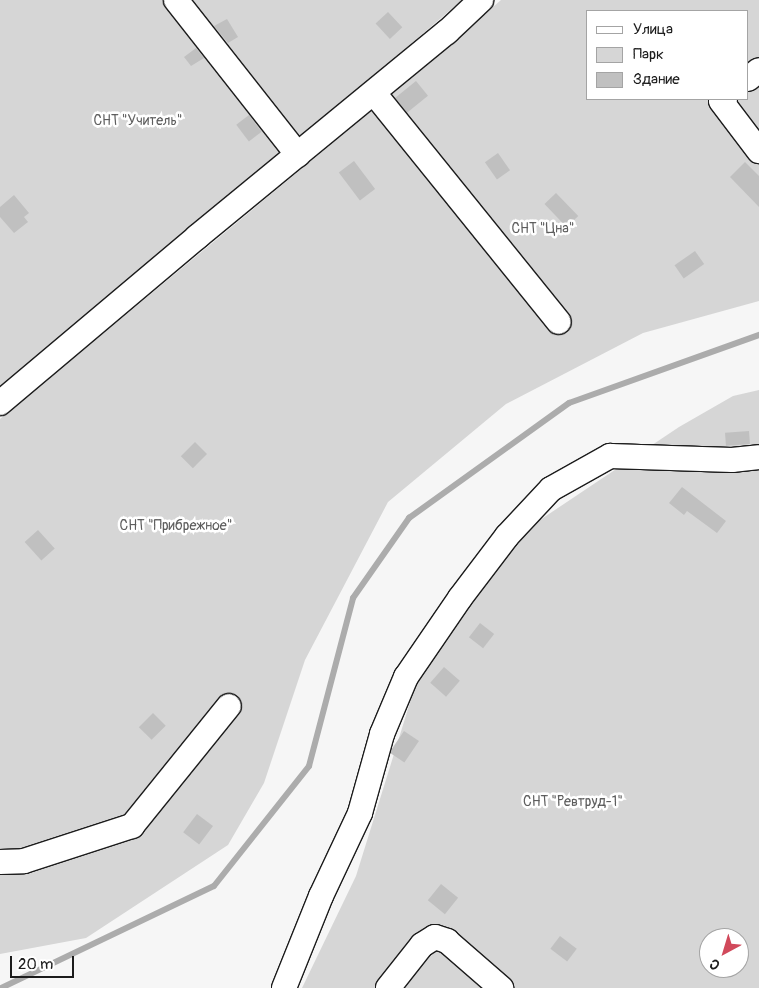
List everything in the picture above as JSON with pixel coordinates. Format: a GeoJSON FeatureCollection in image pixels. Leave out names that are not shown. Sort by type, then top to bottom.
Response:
{"type":"FeatureCollection","features":[{"type":"Feature","properties":{"kind":"street"},"geometry":{"type":"LineString","coordinates":[[176,0],[298,155]]}},
{"type":"Feature","properties":{"kind":"street"},"geometry":{"type":"LineString","coordinates":[[0,403],[447,32],[481,0]]}},
{"type":"Feature","properties":{"kind":"street"},"geometry":{"type":"LineString","coordinates":[[749,78],[759,70]]}},
{"type":"Feature","properties":{"kind":"street"},"geometry":{"type":"LineString","coordinates":[[374,93],[559,322]]}},
{"type":"Feature","properties":{"kind":"street"},"geometry":{"type":"LineString","coordinates":[[724,100],[722,102],[759,151]]}},
{"type":"Feature","properties":{"kind":"street"},"geometry":{"type":"LineString","coordinates":[[284,988],[321,896],[360,813],[382,734],[406,677],[460,598],[507,536],[551,489],[610,456],[732,460],[759,457]]}},
{"type":"Feature","properties":{"kind":"street"},"geometry":{"type":"LineString","coordinates":[[0,862],[24,861],[132,826],[228,706]]}},
{"type":"Feature","properties":{"kind":"street"},"geometry":{"type":"LineString","coordinates":[[388,988],[422,945],[435,937],[447,941],[501,988]]}},
{"type":"Feature","properties":{"kind":"green space","name":"СНТ \"Учитель\""},"geometry":{"type":"Polygon","coordinates":[[[0,0],[462,0],[299,140],[0,390],[0,0]]]}},
{"type":"Feature","properties":{"kind":"green space","name":"СНТ \"Прибрежное\""},"geometry":{"type":"Polygon","coordinates":[[[501,0],[759,0],[759,301],[643,333],[506,404],[388,502],[305,660],[264,783],[228,845],[86,938],[0,954],[0,419],[428,64],[501,0]]]}},
{"type":"Feature","properties":{"kind":"green space","name":"СНТ \"Ревтруд-1\""},"geometry":{"type":"Polygon","coordinates":[[[759,390],[759,988],[302,988],[356,876],[417,680],[468,598],[531,526],[679,427],[733,396],[759,390]]]}},
{"type":"Feature","properties":{"kind":"building"},"geometry":{"type":"Polygon","coordinates":[[[388,12],[402,27],[390,39],[376,24],[388,12]]]}},
{"type":"Feature","properties":{"kind":"building"},"geometry":{"type":"Polygon","coordinates":[[[227,19],[238,37],[228,43],[214,26],[227,19]]]}},
{"type":"Feature","properties":{"kind":"building"},"geometry":{"type":"Polygon","coordinates":[[[196,48],[204,58],[191,66],[184,57],[196,48]]]}},
{"type":"Feature","properties":{"kind":"building"},"geometry":{"type":"Polygon","coordinates":[[[416,81],[428,96],[407,113],[395,98],[416,81]]]}},
{"type":"Feature","properties":{"kind":"building"},"geometry":{"type":"Polygon","coordinates":[[[249,115],[262,132],[249,141],[236,125],[249,115]]]}},
{"type":"Feature","properties":{"kind":"building"},"geometry":{"type":"Polygon","coordinates":[[[498,153],[510,170],[497,179],[485,162],[498,153]]]}},
{"type":"Feature","properties":{"kind":"building"},"geometry":{"type":"Polygon","coordinates":[[[354,161],[375,189],[360,200],[339,172],[354,161]]]}},
{"type":"Feature","properties":{"kind":"building"},"geometry":{"type":"Polygon","coordinates":[[[745,162],[759,176],[759,207],[730,177],[745,162]]]}},
{"type":"Feature","properties":{"kind":"building"},"geometry":{"type":"Polygon","coordinates":[[[556,193],[578,216],[567,227],[544,204],[556,193]]]}},
{"type":"Feature","properties":{"kind":"building"},"geometry":{"type":"Polygon","coordinates":[[[14,195],[29,213],[24,217],[28,222],[14,233],[0,217],[0,207],[14,195]]]}},
{"type":"Feature","properties":{"kind":"building"},"geometry":{"type":"Polygon","coordinates":[[[695,251],[704,264],[684,278],[675,265],[695,251]]]}},
{"type":"Feature","properties":{"kind":"building"},"geometry":{"type":"Polygon","coordinates":[[[749,431],[750,444],[726,446],[725,433],[749,431]]]}},
{"type":"Feature","properties":{"kind":"building"},"geometry":{"type":"Polygon","coordinates":[[[195,442],[207,454],[193,468],[181,456],[195,442]]]}},
{"type":"Feature","properties":{"kind":"building"},"geometry":{"type":"Polygon","coordinates":[[[682,487],[726,521],[717,533],[687,511],[684,515],[669,503],[682,487]]]}},
{"type":"Feature","properties":{"kind":"building"},"geometry":{"type":"Polygon","coordinates":[[[38,530],[55,549],[41,561],[25,542],[38,530]]]}},
{"type":"Feature","properties":{"kind":"building"},"geometry":{"type":"Polygon","coordinates":[[[480,623],[494,634],[483,648],[469,637],[480,623]]]}},
{"type":"Feature","properties":{"kind":"building"},"geometry":{"type":"Polygon","coordinates":[[[444,667],[460,681],[446,697],[430,683],[444,667]]]}},
{"type":"Feature","properties":{"kind":"building"},"geometry":{"type":"Polygon","coordinates":[[[153,713],[166,726],[152,740],[139,727],[153,713]]]}},
{"type":"Feature","properties":{"kind":"building"},"geometry":{"type":"Polygon","coordinates":[[[404,731],[419,741],[404,763],[389,753],[404,731]]]}},
{"type":"Feature","properties":{"kind":"building"},"geometry":{"type":"Polygon","coordinates":[[[197,814],[213,826],[199,844],[183,832],[197,814]]]}},
{"type":"Feature","properties":{"kind":"building"},"geometry":{"type":"Polygon","coordinates":[[[441,884],[458,898],[445,914],[428,900],[441,884]]]}},
{"type":"Feature","properties":{"kind":"building"},"geometry":{"type":"Polygon","coordinates":[[[560,936],[577,949],[567,961],[550,949],[560,936]]]}},
{"type":"Feature","properties":{"kind":"waterway"},"geometry":{"type":"LineString","coordinates":[[1,988],[214,886],[309,766],[353,598],[409,518],[569,403],[759,335]]}},
{"type":"Feature","properties":{"kind":"park label","name":"СНТ \"Цна\""},"geometry":{"type":"Point","coordinates":[543,229]}}]}
